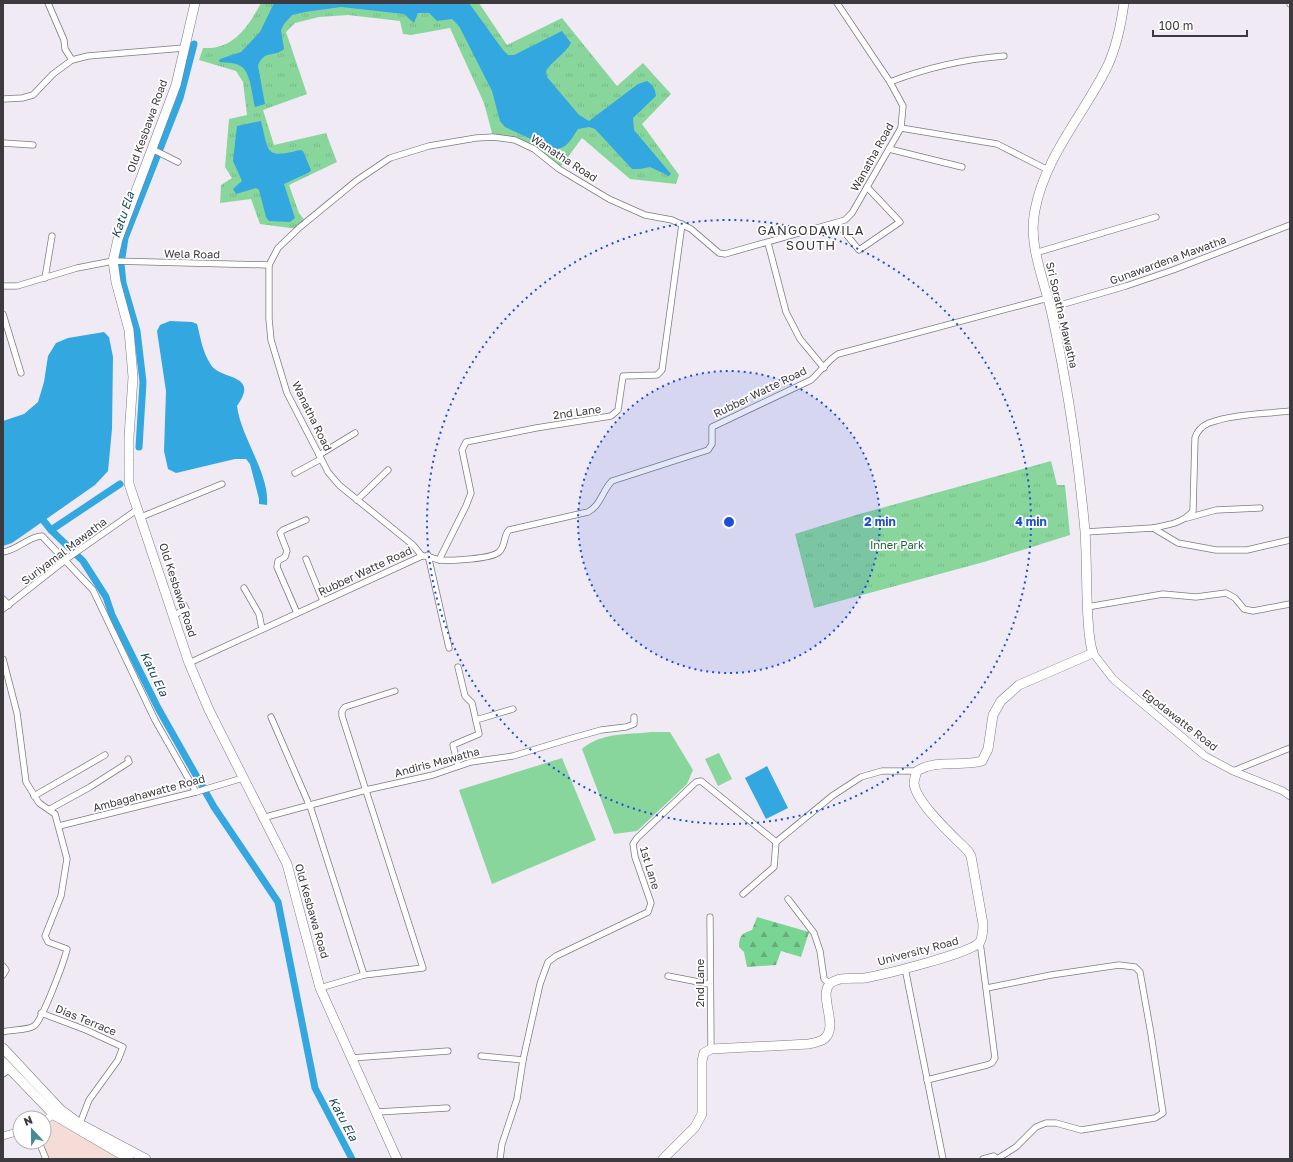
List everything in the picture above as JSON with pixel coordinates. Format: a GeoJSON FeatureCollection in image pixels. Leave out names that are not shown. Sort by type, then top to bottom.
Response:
{"type":"FeatureCollection","features":[{"type":"Feature","properties":{"kind":"main road","name":"Old Kesbawa Road"},"geometry":{"type":"LineString","coordinates":[[195,3],[176,85],[118,239],[116,282],[129,330],[132,352],[133,377],[129,438],[130,484],[189,663],[210,710],[291,875],[320,988],[397,1159]]}},
{"type":"Feature","properties":{"kind":"main road","name":"Sri Soratha Mawatha"},"geometry":{"type":"LineString","coordinates":[[1093,653],[1090,645],[1087,607],[1085,532],[1076,452],[1063,369],[1048,298],[1035,253],[1033,230],[1035,209],[1048,170],[1073,123],[1108,66],[1120,35],[1124,3]]}},
{"type":"Feature","properties":{"kind":"main road"},"geometry":{"type":"LineString","coordinates":[[980,942],[983,933],[971,856],[933,815],[918,794],[914,783],[917,771],[924,766],[973,763],[982,761],[988,750],[992,715],[1001,701],[1019,685],[1093,653]]}},
{"type":"Feature","properties":{"kind":"main road","name":"University Road"},"geometry":{"type":"LineString","coordinates":[[829,983],[838,979],[865,978],[905,968],[969,950],[980,942]]}},
{"type":"Feature","properties":{"kind":"main road"},"geometry":{"type":"LineString","coordinates":[[663,1159],[695,1127],[702,1114],[702,1061],[704,1053],[711,1049],[809,1044],[824,1039],[828,1034],[829,1024],[826,990],[829,983]]}},
{"type":"Feature","properties":{"kind":"main road"},"geometry":{"type":"LineString","coordinates":[[3,1048],[57,1112]]}},
{"type":"Feature","properties":{"kind":"main road"},"geometry":{"type":"LineString","coordinates":[[3,1062],[6,1072],[57,1112],[129,1159]]}},
{"type":"Feature","properties":{"kind":"main road"},"geometry":{"type":"LineString","coordinates":[[79,1127],[146,1159]]}},
{"type":"Feature","properties":{"kind":"street"},"geometry":{"type":"LineString","coordinates":[[48,3],[64,40],[65,48],[72,60]]}},
{"type":"Feature","properties":{"kind":"street","name":"Wanatha Road"},"geometry":{"type":"LineString","coordinates":[[422,556],[412,545],[357,500],[332,477],[320,457],[288,393],[272,340],[269,319],[270,265],[278,248],[300,227],[356,181],[390,158],[429,146],[476,138],[493,137],[515,140],[534,149],[559,169],[609,199],[645,215],[672,220],[691,228],[719,253],[725,254],[768,243],[845,220],[852,213],[890,150],[901,128],[903,106],[890,82],[837,3]]}},
{"type":"Feature","properties":{"kind":"street"},"geometry":{"type":"LineString","coordinates":[[3,99],[22,98],[33,94],[53,74],[72,60],[88,56],[184,48]]}},
{"type":"Feature","properties":{"kind":"street"},"geometry":{"type":"LineString","coordinates":[[890,82],[905,76],[973,59],[1004,56]]}},
{"type":"Feature","properties":{"kind":"street"},"geometry":{"type":"LineString","coordinates":[[901,128],[997,144],[1048,170]]}},
{"type":"Feature","properties":{"kind":"street"},"geometry":{"type":"LineString","coordinates":[[3,143],[33,145]]}},
{"type":"Feature","properties":{"kind":"street"},"geometry":{"type":"LineString","coordinates":[[152,149],[178,162]]}},
{"type":"Feature","properties":{"kind":"street"},"geometry":{"type":"LineString","coordinates":[[890,150],[962,167]]}},
{"type":"Feature","properties":{"kind":"street"},"geometry":{"type":"LineString","coordinates":[[837,223],[859,250],[900,222],[867,187]]}},
{"type":"Feature","properties":{"kind":"street"},"geometry":{"type":"LineString","coordinates":[[1035,253],[1156,217]]}},
{"type":"Feature","properties":{"kind":"street","name":"2nd Lane"},"geometry":{"type":"LineString","coordinates":[[439,560],[471,493],[462,450],[466,442],[536,428],[611,416],[618,410],[623,376],[657,375],[662,370],[682,224]]}},
{"type":"Feature","properties":{"kind":"street","name":"Gunawardena Mawatha"},"geometry":{"type":"LineString","coordinates":[[1050,308],[1126,286],[1173,270],[1290,225]]}},
{"type":"Feature","properties":{"kind":"street"},"geometry":{"type":"LineString","coordinates":[[44,278],[52,236]]}},
{"type":"Feature","properties":{"kind":"street"},"geometry":{"type":"LineString","coordinates":[[768,243],[786,312],[800,339],[824,368]]}},
{"type":"Feature","properties":{"kind":"street","name":"Wela Road"},"geometry":{"type":"LineString","coordinates":[[3,286],[17,286],[77,268],[116,261],[125,263],[270,265]]}},
{"type":"Feature","properties":{"kind":"street","name":"Rubber Watte Road"},"geometry":{"type":"LineString","coordinates":[[189,663],[422,556],[428,555],[439,560],[488,557],[499,552],[504,544],[505,533],[509,530],[588,512],[595,508],[601,500],[604,489],[612,480],[708,450],[712,444],[712,427],[811,380],[824,368],[830,359],[838,354],[1048,298]]}},
{"type":"Feature","properties":{"kind":"street"},"geometry":{"type":"LineString","coordinates":[[3,314],[21,373]]}},
{"type":"Feature","properties":{"kind":"street"},"geometry":{"type":"LineString","coordinates":[[1187,518],[1193,511],[1195,438],[1197,431],[1208,423],[1226,419],[1290,411]]}},
{"type":"Feature","properties":{"kind":"street"},"geometry":{"type":"LineString","coordinates":[[295,473],[355,433]]}},
{"type":"Feature","properties":{"kind":"street"},"geometry":{"type":"LineString","coordinates":[[357,500],[388,470]]}},
{"type":"Feature","properties":{"kind":"street","name":"Suriyamal Mawatha"},"geometry":{"type":"LineString","coordinates":[[3,609],[80,549],[140,513],[222,484]]}},
{"type":"Feature","properties":{"kind":"street"},"geometry":{"type":"LineString","coordinates":[[1085,532],[1153,528],[1170,525],[1187,518],[1216,510],[1260,508]]}},
{"type":"Feature","properties":{"kind":"street"},"geometry":{"type":"LineString","coordinates":[[298,613],[277,567],[278,561],[285,557],[287,551],[280,533],[283,530],[306,520]]}},
{"type":"Feature","properties":{"kind":"street"},"geometry":{"type":"LineString","coordinates":[[1153,528],[1178,543],[1216,550],[1247,550],[1290,540]]}},
{"type":"Feature","properties":{"kind":"street"},"geometry":{"type":"LineString","coordinates":[[3,552],[15,549],[36,537],[42,536],[67,559],[96,595],[155,720],[196,792]]}},
{"type":"Feature","properties":{"kind":"street"},"geometry":{"type":"LineString","coordinates":[[428,555],[449,648]]}},
{"type":"Feature","properties":{"kind":"street"},"geometry":{"type":"LineString","coordinates":[[306,559],[323,601]]}},
{"type":"Feature","properties":{"kind":"street"},"geometry":{"type":"LineString","coordinates":[[244,588],[259,614],[262,630]]}},
{"type":"Feature","properties":{"kind":"street"},"geometry":{"type":"LineString","coordinates":[[1087,607],[1163,594],[1196,597],[1226,593],[1235,598],[1244,609],[1252,611],[1290,604]]}},
{"type":"Feature","properties":{"kind":"street"},"geometry":{"type":"LineString","coordinates":[[3,599],[9,605]]}},
{"type":"Feature","properties":{"kind":"street"},"geometry":{"type":"LineString","coordinates":[[174,614],[186,609],[184,605]]}},
{"type":"Feature","properties":{"kind":"street","name":"Egodawatte Road"},"geometry":{"type":"LineString","coordinates":[[1093,653],[1113,679],[1205,756],[1233,771],[1287,790],[1290,796]]}},
{"type":"Feature","properties":{"kind":"street"},"geometry":{"type":"LineString","coordinates":[[3,659],[17,713],[26,782],[39,803],[50,809],[55,814],[67,859],[61,896],[45,936],[48,942],[67,949],[52,992],[38,1021],[33,1027],[3,1032]]}},
{"type":"Feature","properties":{"kind":"street"},"geometry":{"type":"LineString","coordinates":[[458,666],[465,696],[472,703],[479,734],[453,745],[458,766]]}},
{"type":"Feature","properties":{"kind":"street"},"geometry":{"type":"LineString","coordinates":[[320,988],[364,975],[423,968],[342,710],[345,707],[395,691]]}},
{"type":"Feature","properties":{"kind":"street"},"geometry":{"type":"LineString","coordinates":[[476,720],[513,709]]}},
{"type":"Feature","properties":{"kind":"street"},"geometry":{"type":"LineString","coordinates":[[271,717],[308,805],[364,975]]}},
{"type":"Feature","properties":{"kind":"street","name":"Andiris Mawatha"},"geometry":{"type":"LineString","coordinates":[[262,818],[366,790],[433,775],[458,766],[485,759],[513,756],[601,730],[626,727],[634,724],[634,717]]}},
{"type":"Feature","properties":{"kind":"street"},"geometry":{"type":"LineString","coordinates":[[1233,771],[1290,748]]}},
{"type":"Feature","properties":{"kind":"street"},"geometry":{"type":"LineString","coordinates":[[34,796],[105,755]]}},
{"type":"Feature","properties":{"kind":"street"},"geometry":{"type":"LineString","coordinates":[[50,809],[90,787],[129,762],[128,759]]}},
{"type":"Feature","properties":{"kind":"street"},"geometry":{"type":"LineString","coordinates":[[743,894],[774,867],[776,842],[832,796],[861,777],[882,771],[917,771]]}},
{"type":"Feature","properties":{"kind":"street","name":"Ambagahawatte Road"},"geometry":{"type":"LineString","coordinates":[[59,826],[196,792],[243,778]]}},
{"type":"Feature","properties":{"kind":"street","name":"1st Lane"},"geometry":{"type":"LineString","coordinates":[[500,1159],[502,1144],[517,1099],[523,1060],[535,1003],[548,962],[556,956],[648,912],[651,903],[635,857],[633,844],[637,838],[696,782],[701,781],[776,842]]}},
{"type":"Feature","properties":{"kind":"street"},"geometry":{"type":"LineString","coordinates":[[788,899],[800,912],[814,933],[820,951],[824,979],[829,983]]}},
{"type":"Feature","properties":{"kind":"street","name":"2nd Lane"},"geometry":{"type":"LineString","coordinates":[[710,917],[709,984],[711,1049]]}},
{"type":"Feature","properties":{"kind":"street"},"geometry":{"type":"LineString","coordinates":[[927,1080],[987,1065],[992,1063],[995,1058],[980,942]]}},
{"type":"Feature","properties":{"kind":"street"},"geometry":{"type":"LineString","coordinates":[[983,1159],[994,1156],[996,1159],[1016,1147],[1036,1127],[1046,1123],[1056,1123],[1081,1130],[1156,1118],[1163,1113],[1140,972],[1135,967],[1119,965],[1051,975],[987,988]]}},
{"type":"Feature","properties":{"kind":"street"},"geometry":{"type":"LineString","coordinates":[[3,966],[6,970],[3,975]]}},
{"type":"Feature","properties":{"kind":"street"},"geometry":{"type":"LineString","coordinates":[[905,968],[943,1159]]}},
{"type":"Feature","properties":{"kind":"street"},"geometry":{"type":"LineString","coordinates":[[668,976],[709,984]]}},
{"type":"Feature","properties":{"kind":"street","name":"Dias Terrace"},"geometry":{"type":"LineString","coordinates":[[41,1013],[86,1030],[123,1047],[118,1060],[90,1100],[79,1127]]}},
{"type":"Feature","properties":{"kind":"street"},"geometry":{"type":"LineString","coordinates":[[351,1058],[448,1052]]}},
{"type":"Feature","properties":{"kind":"street"},"geometry":{"type":"LineString","coordinates":[[481,1056],[523,1060]]}},
{"type":"Feature","properties":{"kind":"street"},"geometry":{"type":"LineString","coordinates":[[377,1112],[447,1108]]}},
{"type":"Feature","properties":{"kind":"street"},"geometry":{"type":"LineString","coordinates":[[52,1115],[57,1112]]}},
{"type":"Feature","properties":{"kind":"shaded area"},"geometry":{"type":"Polygon","coordinates":[[[52,1117],[124,1159],[46,1159],[42,1150],[52,1150],[52,1117]]]}},
{"type":"Feature","properties":{"kind":"green space"},"geometry":{"type":"Polygon","coordinates":[[[261,3],[479,3],[507,45],[562,18],[617,86],[643,63],[671,94],[642,124],[679,175],[676,184],[630,179],[582,138],[559,169],[534,149],[515,140],[493,137],[484,103],[450,28],[411,35],[403,34],[400,21],[348,15],[319,17],[295,23],[286,32],[307,94],[263,110],[274,145],[326,133],[337,162],[289,185],[299,213],[306,222],[298,229],[260,224],[251,199],[220,203],[221,185],[232,178],[225,167],[229,119],[247,115],[243,82],[236,71],[199,60],[203,48],[214,48],[223,45],[238,35],[251,20],[261,3]]]}},
{"type":"Feature","properties":{"kind":"green space","name":"Inner Park"},"geometry":{"type":"Polygon","coordinates":[[[1051,461],[1057,485],[1065,485],[1070,535],[984,562],[814,608],[795,534],[856,515],[1051,461]]]}},
{"type":"Feature","properties":{"kind":"green space"},"geometry":{"type":"Polygon","coordinates":[[[651,732],[670,732],[693,770],[687,784],[637,831],[614,834],[582,749],[606,737],[651,732]]]}},
{"type":"Feature","properties":{"kind":"green space"},"geometry":{"type":"Polygon","coordinates":[[[719,753],[732,779],[718,786],[705,759],[719,753]]]}},
{"type":"Feature","properties":{"kind":"green space"},"geometry":{"type":"Polygon","coordinates":[[[562,758],[596,840],[492,884],[459,790],[562,758]]]}},
{"type":"Feature","properties":{"kind":"green space"},"geometry":{"type":"Polygon","coordinates":[[[757,917],[809,932],[801,957],[781,951],[776,965],[747,967],[744,952],[739,947],[740,938],[746,932],[752,930],[757,917]]]}},
{"type":"Feature","properties":{"kind":"water"},"geometry":{"type":"Polygon","coordinates":[[[274,3],[469,3],[508,55],[514,55],[562,31],[571,43],[546,71],[547,77],[579,115],[589,121],[638,84],[647,81],[649,82],[654,89],[656,96],[633,118],[634,130],[671,174],[669,176],[650,167],[632,169],[595,129],[589,127],[578,129],[565,146],[558,149],[553,149],[505,127],[500,121],[492,91],[459,26],[452,19],[437,21],[429,13],[418,13],[414,23],[404,14],[341,7],[292,15],[281,30],[284,49],[280,52],[263,57],[260,61],[258,66],[265,104],[255,107],[249,80],[245,70],[237,64],[219,61],[220,59],[241,52],[260,32],[274,3]]]}},
{"type":"Feature","properties":{"kind":"water"},"geometry":{"type":"Polygon","coordinates":[[[261,121],[270,151],[280,154],[300,150],[303,151],[311,170],[310,172],[284,184],[295,218],[290,222],[269,221],[266,217],[259,190],[256,188],[236,194],[233,189],[242,181],[233,161],[237,126],[261,121]]]}},
{"type":"Feature","properties":{"kind":"water"},"geometry":{"type":"Polygon","coordinates":[[[170,321],[192,322],[197,324],[204,350],[211,365],[216,370],[237,379],[242,383],[244,388],[243,395],[237,406],[244,431],[264,481],[267,493],[267,505],[259,504],[250,464],[246,459],[235,459],[176,473],[168,469],[164,451],[166,391],[157,331],[160,325],[170,321]]]}},
{"type":"Feature","properties":{"kind":"water"},"geometry":{"type":"Polygon","coordinates":[[[104,332],[109,337],[113,357],[112,429],[108,471],[95,485],[12,543],[3,546],[3,421],[24,414],[38,402],[44,382],[48,356],[56,343],[68,338],[104,332]]]}},
{"type":"Feature","properties":{"kind":"water"},"geometry":{"type":"Polygon","coordinates":[[[767,766],[788,808],[766,819],[745,778],[767,766]]]}},
{"type":"Feature","properties":{"kind":"waterway","name":"Katu Ela"},"geometry":{"type":"LineString","coordinates":[[139,447],[143,382],[137,331],[123,283],[121,264],[125,238],[180,98],[194,44]]}},
{"type":"Feature","properties":{"kind":"waterway","name":"Katu Ela"},"geometry":{"type":"LineString","coordinates":[[120,484],[51,530],[83,561],[106,597],[112,615],[158,708],[214,807],[278,902],[315,1088],[352,1159]]}},
{"type":"Feature","properties":{"kind":"waterway"},"geometry":{"type":"LineString","coordinates":[[42,511],[43,520],[51,530]]}},
{"type":"Feature","properties":{"kind":"district","name":"GANGODAWILA SOUTH"},"geometry":{"type":"Point","coordinates":[811,238]}}]}
